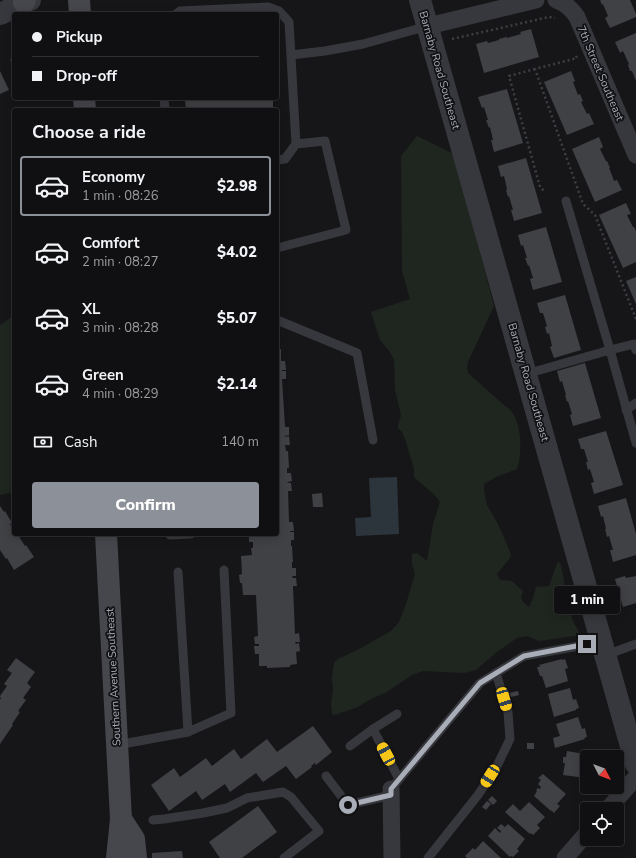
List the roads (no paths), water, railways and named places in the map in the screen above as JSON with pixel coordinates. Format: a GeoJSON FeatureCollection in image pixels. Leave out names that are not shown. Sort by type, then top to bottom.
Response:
{"type":"FeatureCollection","features":[{"type":"Feature","properties":{"kind":"main road"},"geometry":{"type":"LineString","coordinates":[[79,0],[80,12]]}},
{"type":"Feature","properties":{"kind":"main road","name":"Southern Avenue Southeast"},"geometry":{"type":"LineString","coordinates":[[106,536],[121,819],[117,858]]}},
{"type":"Feature","properties":{"kind":"main road"},"geometry":{"type":"LineString","coordinates":[[121,819],[134,838],[136,858]]}},
{"type":"Feature","properties":{"kind":"street","name":"Barnaby Road Southeast"},"geometry":{"type":"LineString","coordinates":[[420,0],[636,764]]}},
{"type":"Feature","properties":{"kind":"street"},"geometry":{"type":"LineString","coordinates":[[428,26],[536,0]]}},
{"type":"Feature","properties":{"kind":"street","name":"7th Street Southeast"},"geometry":{"type":"LineString","coordinates":[[556,0],[571,9],[577,16],[636,155]]}},
{"type":"Feature","properties":{"kind":"street"},"geometry":{"type":"LineString","coordinates":[[0,14],[26,1]]}},
{"type":"Feature","properties":{"kind":"street"},"geometry":{"type":"LineString","coordinates":[[614,802],[636,777]]}},
{"type":"Feature","properties":{"kind":"street"},"geometry":{"type":"LineString","coordinates":[[392,858],[393,788]]}},
{"type":"Feature","properties":{"kind":"street"},"geometry":{"type":"LineString","coordinates":[[565,858],[580,841]]}},
{"type":"Feature","properties":{"kind":"lane"},"geometry":{"type":"LineString","coordinates":[[179,12],[268,7],[279,11],[289,22],[296,144],[285,159],[279,160]]}},
{"type":"Feature","properties":{"kind":"lane"},"geometry":{"type":"LineString","coordinates":[[291,55],[325,52],[363,44],[428,26]]}},
{"type":"Feature","properties":{"kind":"lane"},"geometry":{"type":"LineString","coordinates":[[279,247],[346,230],[325,141],[296,144]]}},
{"type":"Feature","properties":{"kind":"lane"},"geometry":{"type":"LineString","coordinates":[[566,202],[636,443]]}},
{"type":"Feature","properties":{"kind":"lane"},"geometry":{"type":"LineString","coordinates":[[279,321],[357,353],[373,440]]}},
{"type":"Feature","properties":{"kind":"lane"},"geometry":{"type":"LineString","coordinates":[[526,374],[634,344],[636,350]]}},
{"type":"Feature","properties":{"kind":"lane"},"geometry":{"type":"LineString","coordinates":[[626,410],[636,403]]}},
{"type":"Feature","properties":{"kind":"lane"},"geometry":{"type":"LineString","coordinates":[[117,745],[188,732],[231,713],[224,570]]}},
{"type":"Feature","properties":{"kind":"lane"},"geometry":{"type":"LineString","coordinates":[[178,572],[188,732]]}},
{"type":"Feature","properties":{"kind":"lane"},"geometry":{"type":"LineString","coordinates":[[326,776],[348,805],[393,788],[480,683],[524,656],[636,644]]}},
{"type":"Feature","properties":{"kind":"lane"},"geometry":{"type":"LineString","coordinates":[[428,858],[478,795],[497,766],[510,739],[508,712],[496,673]]}},
{"type":"Feature","properties":{"kind":"lane"},"geometry":{"type":"LineString","coordinates":[[350,746],[397,714]]}},
{"type":"Feature","properties":{"kind":"lane"},"geometry":{"type":"LineString","coordinates":[[373,730],[393,788]]}},
{"type":"Feature","properties":{"kind":"lane"},"geometry":{"type":"LineString","coordinates":[[152,820],[215,811],[227,808],[247,798],[282,792],[291,797],[319,831],[284,858]]}}]}
